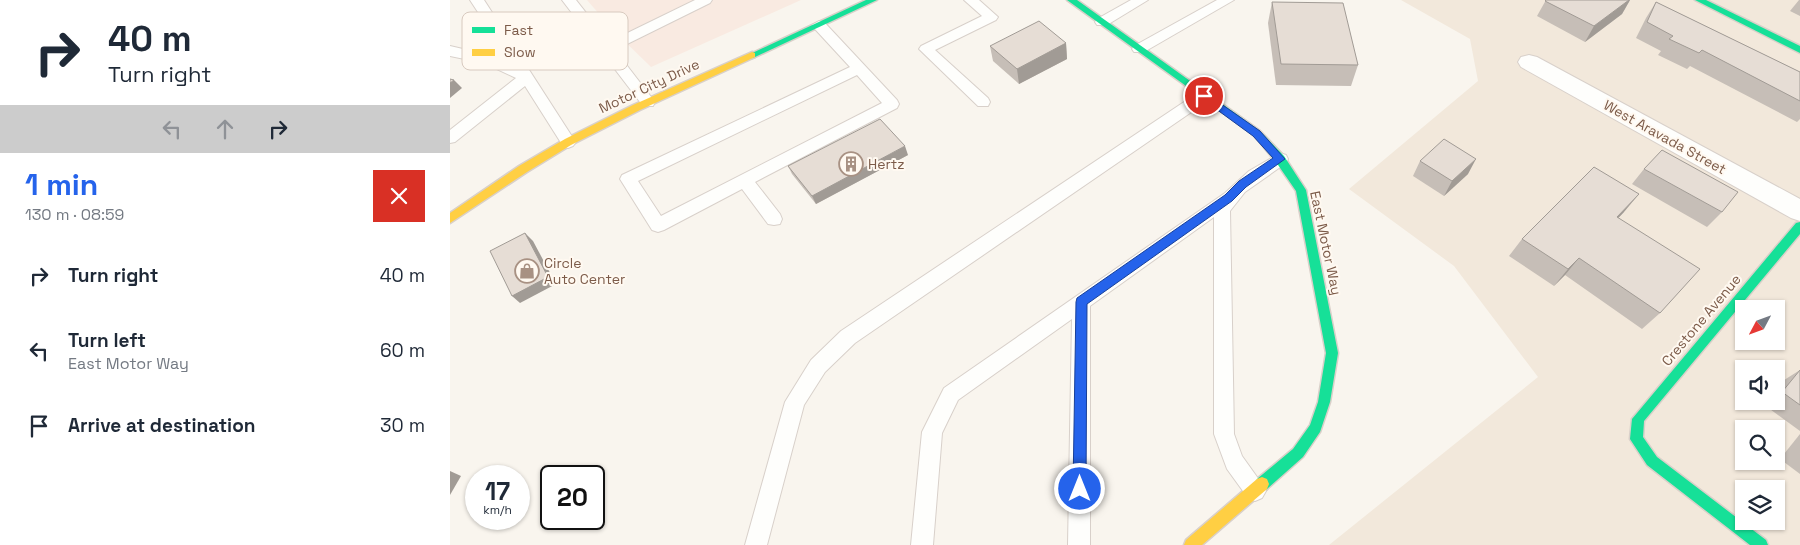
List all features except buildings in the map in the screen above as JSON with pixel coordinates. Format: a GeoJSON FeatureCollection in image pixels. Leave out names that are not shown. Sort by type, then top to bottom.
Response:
{"type":"FeatureCollection","features":[{"type":"Feature","properties":{"kind":"street","name":"Motor City Drive"},"geometry":{"type":"LineString","coordinates":[[450,219],[509,178],[568,142],[648,102],[873,0]]}},
{"type":"Feature","properties":{"kind":"street","name":"East Motor Way"},"geometry":{"type":"LineString","coordinates":[[1071,0],[1257,133],[1280,159],[1301,190],[1332,353],[1324,402],[1315,428],[1298,454],[1191,545]]}},
{"type":"Feature","properties":{"kind":"street"},"geometry":{"type":"LineString","coordinates":[[1699,0],[1800,50]]}},
{"type":"Feature","properties":{"kind":"street","name":"West Aravada Street"},"geometry":{"type":"LineString","coordinates":[[1530,62],[1800,211]]}},
{"type":"Feature","properties":{"kind":"street","name":"Crestone Avenue"},"geometry":{"type":"LineString","coordinates":[[1761,545],[1652,461],[1636,439],[1638,420],[1646,408],[1800,226]]}},
{"type":"Feature","properties":{"kind":"lane"},"geometry":{"type":"LineString","coordinates":[[477,0],[485,12]]}},
{"type":"Feature","properties":{"kind":"lane"},"geometry":{"type":"LineString","coordinates":[[569,0],[578,12]]}},
{"type":"Feature","properties":{"kind":"lane"},"geometry":{"type":"LineString","coordinates":[[628,38],[706,0]]}},
{"type":"Feature","properties":{"kind":"lane"},"geometry":{"type":"LineString","coordinates":[[971,0],[991,17],[926,49],[983,102]]}},
{"type":"Feature","properties":{"kind":"lane"},"geometry":{"type":"LineString","coordinates":[[1102,22],[1140,0]]}},
{"type":"Feature","properties":{"kind":"lane"},"geometry":{"type":"LineString","coordinates":[[1139,49],[1227,0]]}},
{"type":"Feature","properties":{"kind":"lane"},"geometry":{"type":"LineString","coordinates":[[819,24],[892,104],[658,225],[628,179],[859,69]]}},
{"type":"Feature","properties":{"kind":"lane"},"geometry":{"type":"LineString","coordinates":[[512,70],[527,77]]}},
{"type":"Feature","properties":{"kind":"lane"},"geometry":{"type":"LineString","coordinates":[[522,70],[568,142]]}},
{"type":"Feature","properties":{"kind":"lane"},"geometry":{"type":"LineString","coordinates":[[624,70],[648,102]]}},
{"type":"Feature","properties":{"kind":"lane"},"geometry":{"type":"LineString","coordinates":[[450,138],[527,77]]}},
{"type":"Feature","properties":{"kind":"lane"},"geometry":{"type":"LineString","coordinates":[[756,545],[795,402],[818,366],[848,337],[1204,96]]}},
{"type":"Feature","properties":{"kind":"lane"},"geometry":{"type":"LineString","coordinates":[[922,545],[932,432],[951,394],[1228,198],[1242,184],[1280,159]]}},
{"type":"Feature","properties":{"kind":"lane"},"geometry":{"type":"LineString","coordinates":[[744,180],[774,219]]}},
{"type":"Feature","properties":{"kind":"lane"},"geometry":{"type":"LineString","coordinates":[[1228,198],[1222,211],[1224,434],[1234,462],[1256,491]]}},
{"type":"Feature","properties":{"kind":"lane"},"geometry":{"type":"LineString","coordinates":[[1079,545],[1081,302]]}},
{"type":"Feature","properties":{"kind":"shaded area"},"geometry":{"type":"Polygon","coordinates":[[[587,0],[801,0],[651,67],[628,45],[628,12],[597,12],[587,0]]]}},
{"type":"Feature","properties":{"kind":"shaded area"},"geometry":{"type":"Polygon","coordinates":[[[1401,0],[1800,0],[1800,545],[1329,545],[1538,377],[1454,266],[1349,189],[1478,81],[1470,39],[1401,0]]]}},
{"type":"Feature","properties":{"kind":"traffic: fast"},"geometry":{"type":"LineString","coordinates":[[752,55],[873,0]]}},
{"type":"Feature","properties":{"kind":"traffic: fast"},"geometry":{"type":"LineString","coordinates":[[1071,0],[1257,133],[1280,159],[1301,190],[1332,353],[1324,402],[1315,428],[1298,453],[1262,484]]}},
{"type":"Feature","properties":{"kind":"traffic: fast"},"geometry":{"type":"LineString","coordinates":[[1699,0],[1800,50]]}},
{"type":"Feature","properties":{"kind":"traffic: fast"},"geometry":{"type":"LineString","coordinates":[[1761,545],[1652,461],[1636,439],[1638,419],[1800,226]]}},
{"type":"Feature","properties":{"kind":"traffic: slow"},"geometry":{"type":"LineString","coordinates":[[450,219],[523,169],[568,142],[636,107],[752,55]]}},
{"type":"Feature","properties":{"kind":"traffic: slow"},"geometry":{"type":"LineString","coordinates":[[1191,545],[1262,484]]}},
{"type":"Feature","properties":{"kind":"place","name":"Hertz"},"geometry":{"type":"Point","coordinates":[851,164]}},
{"type":"Feature","properties":{"kind":"place","name":"Circle Auto Center"},"geometry":{"type":"Point","coordinates":[527,271]}},
{"type":"Feature","properties":{"kind":"route"},"geometry":{"type":"LineString","coordinates":[[1080,489],[1081,302],[1228,198],[1242,184],[1280,159],[1257,133],[1204,96]]}}]}
